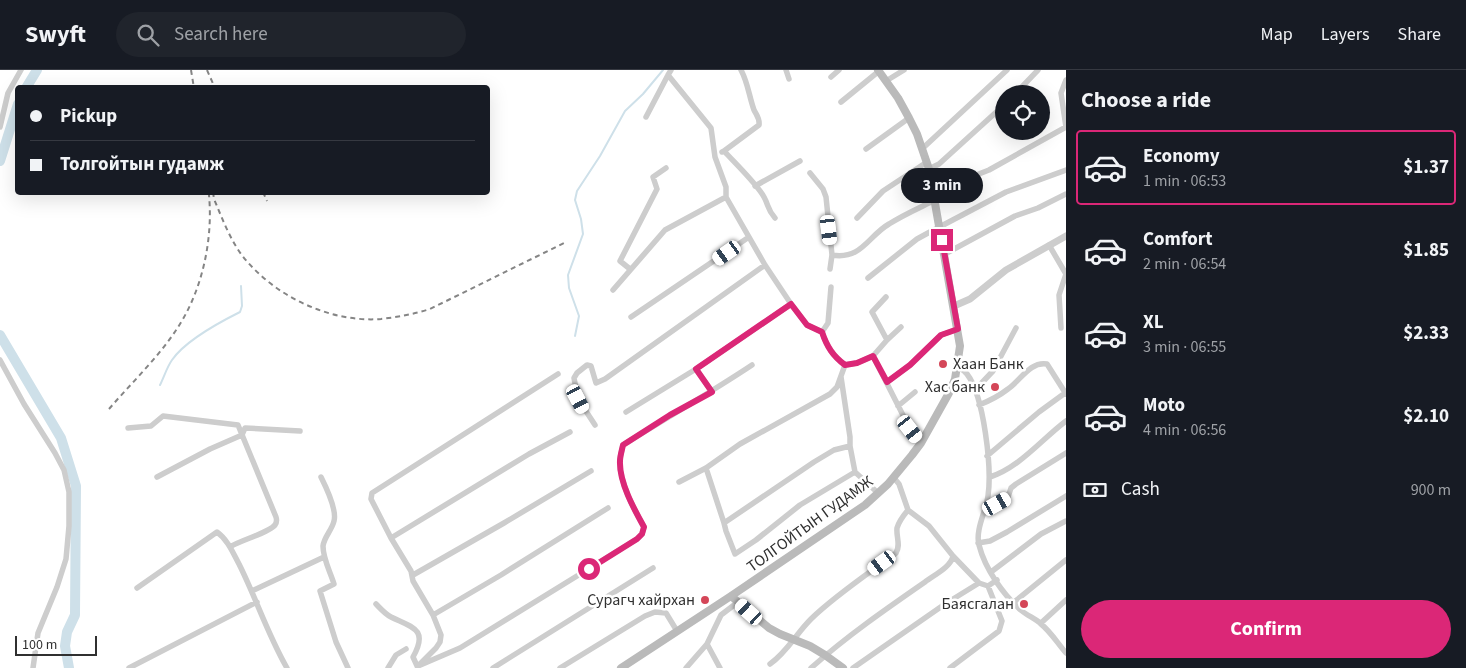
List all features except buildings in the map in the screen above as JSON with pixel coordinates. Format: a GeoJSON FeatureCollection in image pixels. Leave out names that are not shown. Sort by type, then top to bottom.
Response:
{"type":"FeatureCollection","features":[{"type":"Feature","properties":{"kind":"main road","name":"ТОЛГОЙТЫН ГУДАМЖ"},"geometry":{"type":"LineString","coordinates":[[621,668],[851,515],[878,493],[894,478],[921,443],[950,393],[958,367],[960,346],[928,165],[910,118],[878,70]]}},
{"type":"Feature","properties":{"kind":"main road"},"geometry":{"type":"LineString","coordinates":[[731,596],[769,628],[825,654],[842,668]]}},
{"type":"Feature","properties":{"kind":"street"},"geometry":{"type":"LineString","coordinates":[[0,127],[2,107],[21,70]]}},
{"type":"Feature","properties":{"kind":"street"},"geometry":{"type":"LineString","coordinates":[[715,154],[724,151],[759,126],[759,120],[754,109],[747,81],[741,70]]}},
{"type":"Feature","properties":{"kind":"street"},"geometry":{"type":"LineString","coordinates":[[786,70],[789,78]]}},
{"type":"Feature","properties":{"kind":"street"},"geometry":{"type":"LineString","coordinates":[[831,77],[839,70]]}},
{"type":"Feature","properties":{"kind":"street"},"geometry":{"type":"LineString","coordinates":[[840,102],[878,70]]}},
{"type":"Feature","properties":{"kind":"street"},"geometry":{"type":"LineString","coordinates":[[886,81],[904,70]]}},
{"type":"Feature","properties":{"kind":"street"},"geometry":{"type":"LineString","coordinates":[[923,148],[1007,70]]}},
{"type":"Feature","properties":{"kind":"street"},"geometry":{"type":"LineString","coordinates":[[1024,85],[1038,70]]}},
{"type":"Feature","properties":{"kind":"street"},"geometry":{"type":"LineString","coordinates":[[646,117],[669,73],[712,128],[715,154],[726,187],[726,197],[765,265],[807,325],[822,332],[827,347],[836,358],[845,365],[857,363],[873,356],[902,327]]}},
{"type":"Feature","properties":{"kind":"street"},"geometry":{"type":"LineString","coordinates":[[933,192],[989,170],[1066,127],[1061,93],[1066,80]]}},
{"type":"Feature","properties":{"kind":"street"},"geometry":{"type":"LineString","coordinates":[[857,218],[883,191],[928,165],[939,164],[995,113]]}},
{"type":"Feature","properties":{"kind":"street"},"geometry":{"type":"LineString","coordinates":[[866,149],[910,118]]}},
{"type":"Feature","properties":{"kind":"street"},"geometry":{"type":"LineString","coordinates":[[724,151],[764,197],[768,210],[775,218]]}},
{"type":"Feature","properties":{"kind":"street"},"geometry":{"type":"LineString","coordinates":[[755,186],[800,161]]}},
{"type":"Feature","properties":{"kind":"street"},"geometry":{"type":"LineString","coordinates":[[630,269],[620,261],[657,189],[653,177],[666,168]]}},
{"type":"Feature","properties":{"kind":"street"},"geometry":{"type":"LineString","coordinates":[[868,278],[918,239],[939,227],[1006,192],[1066,170]]}},
{"type":"Feature","properties":{"kind":"street"},"geometry":{"type":"LineString","coordinates":[[810,173],[823,189],[826,197],[832,255],[830,269]]}},
{"type":"Feature","properties":{"kind":"street"},"geometry":{"type":"LineString","coordinates":[[945,254],[1015,216],[1038,208],[1066,194]]}},
{"type":"Feature","properties":{"kind":"street"},"geometry":{"type":"LineString","coordinates":[[613,290],[665,230],[726,197]]}},
{"type":"Feature","properties":{"kind":"street"},"geometry":{"type":"LineString","coordinates":[[832,255],[840,256],[862,249],[887,225],[935,200]]}},
{"type":"Feature","properties":{"kind":"street"},"geometry":{"type":"LineString","coordinates":[[954,306],[970,300],[1006,270],[1066,236]]}},
{"type":"Feature","properties":{"kind":"street"},"geometry":{"type":"LineString","coordinates":[[631,317],[749,237]]}},
{"type":"Feature","properties":{"kind":"street"},"geometry":{"type":"LineString","coordinates":[[1049,245],[1066,274],[1059,294],[1061,328]]}},
{"type":"Feature","properties":{"kind":"street"},"geometry":{"type":"LineString","coordinates":[[594,425],[578,399],[574,378],[577,373],[587,365],[591,366],[596,383],[605,379],[765,265]]}},
{"type":"Feature","properties":{"kind":"street"},"geometry":{"type":"LineString","coordinates":[[822,332],[828,323],[831,287]]}},
{"type":"Feature","properties":{"kind":"street"},"geometry":{"type":"LineString","coordinates":[[886,296],[872,312],[887,340]]}},
{"type":"Feature","properties":{"kind":"street"},"geometry":{"type":"LineString","coordinates":[[626,412],[696,369],[791,304]]}},
{"type":"Feature","properties":{"kind":"street"},"geometry":{"type":"LineString","coordinates":[[975,390],[994,371],[1016,328]]}},
{"type":"Feature","properties":{"kind":"street"},"geometry":{"type":"LineString","coordinates":[[887,382],[910,365],[941,335],[958,329]]}},
{"type":"Feature","properties":{"kind":"street"},"geometry":{"type":"LineString","coordinates":[[873,356],[910,429],[921,443]]}},
{"type":"Feature","properties":{"kind":"street"},"geometry":{"type":"LineString","coordinates":[[0,360],[24,404],[60,461],[69,492],[70,526],[66,559],[38,633],[33,668]]}},
{"type":"Feature","properties":{"kind":"street"},"geometry":{"type":"LineString","coordinates":[[979,405],[1010,388],[1036,364],[1041,363],[1047,364],[1063,383],[1066,393],[1039,412],[987,456]]}},
{"type":"Feature","properties":{"kind":"street"},"geometry":{"type":"LineString","coordinates":[[418,667],[460,648],[637,539],[642,534],[644,527],[624,485],[620,461],[623,445],[670,415],[712,392],[752,365]]}},
{"type":"Feature","properties":{"kind":"street"},"geometry":{"type":"LineString","coordinates":[[679,482],[706,468],[740,444],[830,394],[837,387],[845,365]]}},
{"type":"Feature","properties":{"kind":"street"},"geometry":{"type":"LineString","coordinates":[[958,367],[968,374],[975,390],[990,477],[986,510],[980,526],[978,543],[996,580],[1013,603],[1031,618],[1040,622],[1066,653]]}},
{"type":"Feature","properties":{"kind":"street"},"geometry":{"type":"LineString","coordinates":[[696,369],[712,392]]}},
{"type":"Feature","properties":{"kind":"street"},"geometry":{"type":"LineString","coordinates":[[418,667],[440,642],[441,635],[433,615],[413,581],[413,575],[390,538],[371,499],[372,493],[375,489],[558,374]]}},
{"type":"Feature","properties":{"kind":"street"},"geometry":{"type":"LineString","coordinates":[[841,376],[855,472],[878,493]]}},
{"type":"Feature","properties":{"kind":"street"},"geometry":{"type":"LineString","coordinates":[[898,406],[915,392]]}},
{"type":"Feature","properties":{"kind":"street"},"geometry":{"type":"LineString","coordinates":[[128,428],[151,426],[164,416],[238,425],[241,428],[242,435],[277,521],[268,530],[230,547]]}},
{"type":"Feature","properties":{"kind":"street"},"geometry":{"type":"LineString","coordinates":[[990,477],[1000,474],[1066,421]]}},
{"type":"Feature","properties":{"kind":"street"},"geometry":{"type":"LineString","coordinates":[[157,477],[210,449],[242,435],[245,428],[300,431]]}},
{"type":"Feature","properties":{"kind":"street"},"geometry":{"type":"LineString","coordinates":[[390,538],[529,454],[570,432]]}},
{"type":"Feature","properties":{"kind":"street"},"geometry":{"type":"LineString","coordinates":[[724,523],[814,462],[834,450],[850,446]]}},
{"type":"Feature","properties":{"kind":"street"},"geometry":{"type":"LineString","coordinates":[[986,510],[1008,497],[1011,488],[1016,484],[1066,453]]}},
{"type":"Feature","properties":{"kind":"street"},"geometry":{"type":"LineString","coordinates":[[706,468],[735,554],[800,505],[855,472]]}},
{"type":"Feature","properties":{"kind":"street"},"geometry":{"type":"LineString","coordinates":[[413,575],[591,471]]}},
{"type":"Feature","properties":{"kind":"street"},"geometry":{"type":"LineString","coordinates":[[321,477],[331,501],[335,519],[324,541],[324,557],[334,584],[320,591],[336,642],[348,668]]}},
{"type":"Feature","properties":{"kind":"street"},"geometry":{"type":"LineString","coordinates":[[894,478],[899,484],[908,510],[929,526],[952,556],[979,583],[988,586],[1002,621],[999,632],[950,668]]}},
{"type":"Feature","properties":{"kind":"street"},"geometry":{"type":"LineString","coordinates":[[978,543],[990,541],[1007,532],[1066,496]]}},
{"type":"Feature","properties":{"kind":"street"},"geometry":{"type":"LineString","coordinates":[[433,615],[608,508]]}},
{"type":"Feature","properties":{"kind":"street"},"geometry":{"type":"LineString","coordinates":[[770,664],[786,651],[793,639],[812,619],[841,594],[896,553],[899,549],[899,521],[908,510]]}},
{"type":"Feature","properties":{"kind":"street"},"geometry":{"type":"LineString","coordinates":[[992,572],[1041,534],[1066,521]]}},
{"type":"Feature","properties":{"kind":"street"},"geometry":{"type":"LineString","coordinates":[[137,588],[217,532],[223,536],[230,547],[252,591],[273,642],[287,668]]}},
{"type":"Feature","properties":{"kind":"street"},"geometry":{"type":"LineString","coordinates":[[811,668],[825,654],[877,615],[942,570],[952,559],[952,556]]}},
{"type":"Feature","properties":{"kind":"street"},"geometry":{"type":"LineString","coordinates":[[252,591],[324,557]]}},
{"type":"Feature","properties":{"kind":"street"},"geometry":{"type":"LineString","coordinates":[[1013,603],[1066,560]]}},
{"type":"Feature","properties":{"kind":"street"},"geometry":{"type":"LineString","coordinates":[[493,668],[653,568]]}},
{"type":"Feature","properties":{"kind":"street"},"geometry":{"type":"LineString","coordinates":[[988,586],[996,580]]}},
{"type":"Feature","properties":{"kind":"street"},"geometry":{"type":"LineString","coordinates":[[853,668],[945,604],[979,583]]}},
{"type":"Feature","properties":{"kind":"street"},"geometry":{"type":"LineString","coordinates":[[1040,622],[1066,600]]}},
{"type":"Feature","properties":{"kind":"street"},"geometry":{"type":"LineString","coordinates":[[129,668],[256,602]]}},
{"type":"Feature","properties":{"kind":"street"},"geometry":{"type":"LineString","coordinates":[[686,668],[707,644],[721,615],[738,602]]}},
{"type":"Feature","properties":{"kind":"street"},"geometry":{"type":"LineString","coordinates":[[376,604],[389,616],[409,624],[416,631],[420,640],[413,657],[418,667]]}},
{"type":"Feature","properties":{"kind":"street"},"geometry":{"type":"LineString","coordinates":[[560,668],[636,621],[655,612],[666,613],[677,631]]}},
{"type":"Feature","properties":{"kind":"street"},"geometry":{"type":"LineString","coordinates":[[707,644],[720,668]]}},
{"type":"Feature","properties":{"kind":"street"},"geometry":{"type":"LineString","coordinates":[[388,668],[396,655],[406,649]]}},
{"type":"Feature","properties":{"kind":"waterway"},"geometry":{"type":"LineString","coordinates":[[28,85],[37,70]]}},
{"type":"Feature","properties":{"kind":"waterway"},"geometry":{"type":"LineString","coordinates":[[575,336],[579,316],[569,288],[568,275],[583,234],[575,200],[577,191],[600,156],[625,111],[643,94],[663,70]]}},
{"type":"Feature","properties":{"kind":"waterway"},"geometry":{"type":"LineString","coordinates":[[0,161],[15,114]]}},
{"type":"Feature","properties":{"kind":"waterway"},"geometry":{"type":"LineString","coordinates":[[160,385],[170,363],[185,346],[240,312],[242,306],[241,286]]}},
{"type":"Feature","properties":{"kind":"waterway"},"geometry":{"type":"LineString","coordinates":[[0,335],[61,438],[76,486],[75,615],[67,632],[65,646],[69,668]]}},
{"type":"Feature","properties":{"kind":"railway"},"geometry":{"type":"LineString","coordinates":[[191,70],[194,85]]}},
{"type":"Feature","properties":{"kind":"railway"},"geometry":{"type":"LineString","coordinates":[[207,70],[214,85]]}},
{"type":"Feature","properties":{"kind":"railway"},"geometry":{"type":"LineString","coordinates":[[109,409],[164,346],[188,310],[205,262],[208,245],[209,195]]}},
{"type":"Feature","properties":{"kind":"railway"},"geometry":{"type":"LineString","coordinates":[[213,195],[226,227],[241,254],[269,282],[285,294],[322,311],[361,319],[381,319],[430,309],[564,243]]}},
{"type":"Feature","properties":{"kind":"railway"},"geometry":{"type":"LineString","coordinates":[[264,195],[267,201]]}},
{"type":"Feature","properties":{"kind":"place","name":"Хаан Банк"},"geometry":{"type":"Point","coordinates":[943,364]}},
{"type":"Feature","properties":{"kind":"place","name":"Хас банк"},"geometry":{"type":"Point","coordinates":[995,387]}},
{"type":"Feature","properties":{"kind":"place","name":"Сурагч хайрхан"},"geometry":{"type":"Point","coordinates":[705,600]}},
{"type":"Feature","properties":{"kind":"place","name":"Баясгалан"},"geometry":{"type":"Point","coordinates":[1024,604]}},
{"type":"Feature","properties":{"kind":"route"},"geometry":{"type":"LineString","coordinates":[[589,569],[637,539],[642,534],[644,527],[624,485],[620,461],[623,445],[670,415],[712,392],[696,369],[731,347],[791,304],[807,325],[822,332],[827,347],[836,358],[845,365],[857,363],[873,356],[887,382],[910,365],[941,335],[958,329],[942,240]]}}]}
